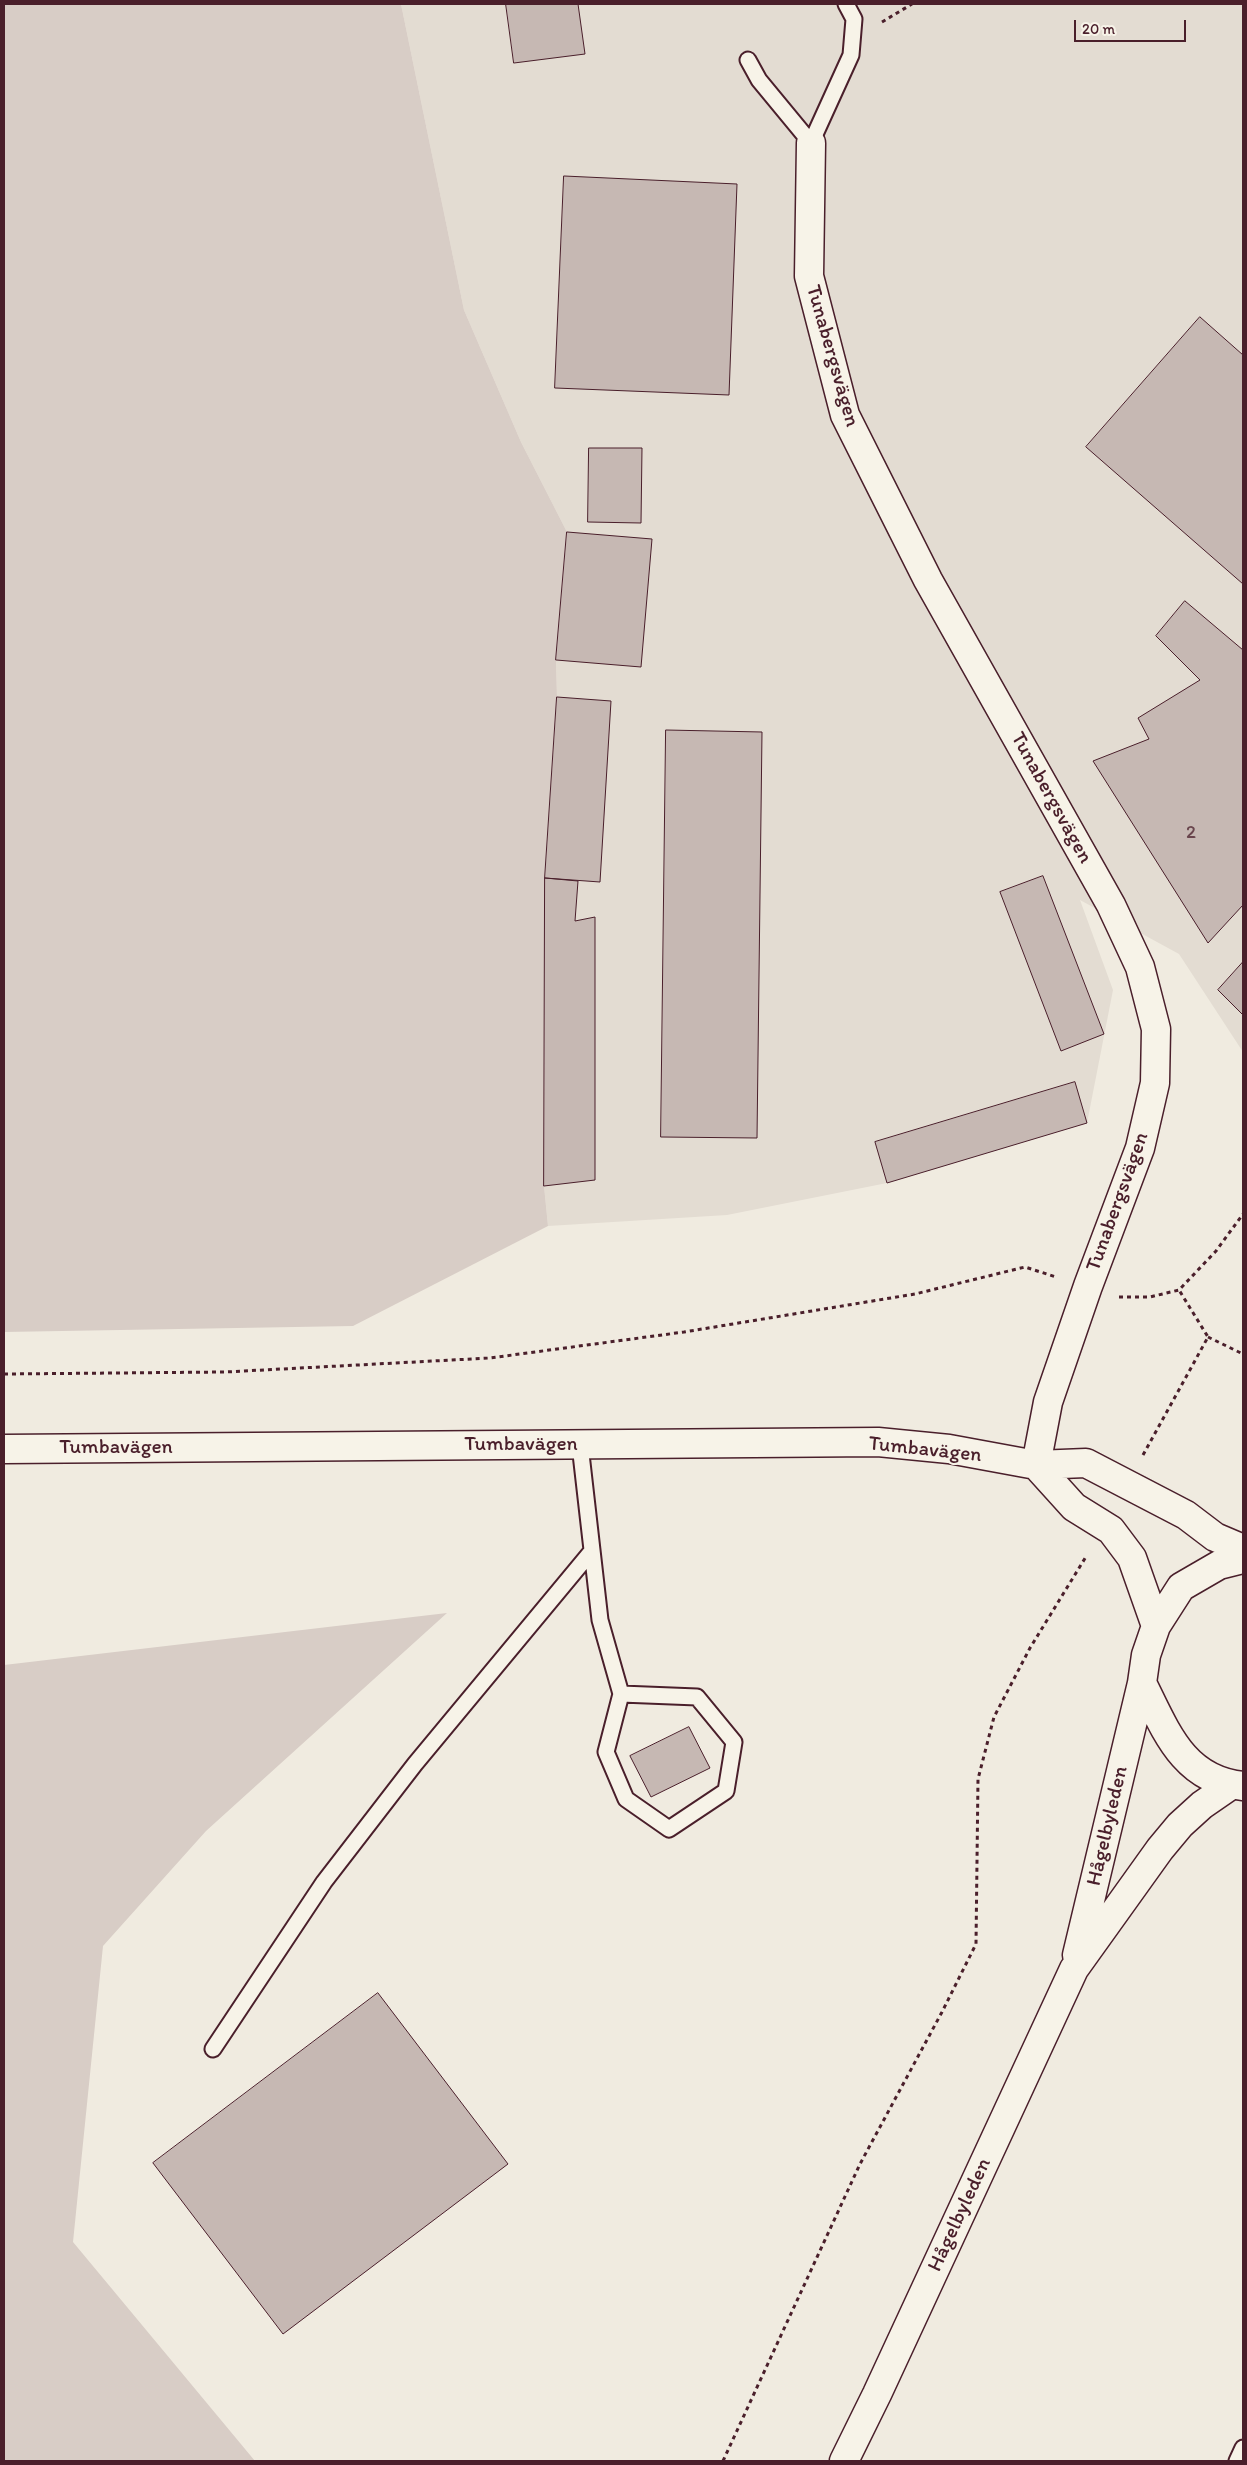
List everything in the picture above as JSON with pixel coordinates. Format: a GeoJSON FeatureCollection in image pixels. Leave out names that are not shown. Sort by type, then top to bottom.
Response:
{"type":"FeatureCollection","features":[{"type":"Feature","properties":{"kind":"main road","name":"Tunabergsvägen"},"geometry":{"type":"LineString","coordinates":[[811,143],[809,276],[844,415],[928,580],[1111,904],[1140,967],[1156,1028],[1155,1083],[1140,1148],[1088,1286],[1048,1402],[1036,1465]]}},
{"type":"Feature","properties":{"kind":"main road","name":"Tumbavägen"},"geometry":{"type":"LineString","coordinates":[[4,1449],[878,1442],[949,1449],[1036,1465],[1086,1463],[1186,1515],[1243,1534]]}},
{"type":"Feature","properties":{"kind":"main road"},"geometry":{"type":"LineString","coordinates":[[1036,1465],[1074,1506],[1111,1530],[1132,1558],[1156,1626]]}},
{"type":"Feature","properties":{"kind":"main road","name":"Tumbavägen"},"geometry":{"type":"LineString","coordinates":[[1186,1515],[1215,1537],[1243,1549]]}},
{"type":"Feature","properties":{"kind":"main road","name":"Hågelbyleden"},"geometry":{"type":"LineString","coordinates":[[1074,1969],[1142,1684],[1146,1655],[1156,1626],[1181,1587],[1219,1565],[1243,1559]]}},
{"type":"Feature","properties":{"kind":"main road"},"geometry":{"type":"LineString","coordinates":[[1142,1684],[1174,1747],[1200,1773],[1237,1785]]}},
{"type":"Feature","properties":{"kind":"main road","name":"Hågelbyleden"},"geometry":{"type":"LineString","coordinates":[[844,2461],[877,2394],[1074,1969],[1175,1831],[1202,1805],[1237,1785]]}},
{"type":"Feature","properties":{"kind":"lane"},"geometry":{"type":"LineString","coordinates":[[748,60],[759,80],[811,143],[851,55],[854,18],[846,4]]}},
{"type":"Feature","properties":{"kind":"lane"},"geometry":{"type":"LineString","coordinates":[[580,1445],[600,1620],[621,1694],[606,1752],[626,1799],[669,1829],[726,1791],[734,1742],[697,1698],[621,1694]]}},
{"type":"Feature","properties":{"kind":"lane"},"geometry":{"type":"LineString","coordinates":[[213,2049],[324,1882],[414,1764],[591,1552]]}},
{"type":"Feature","properties":{"kind":"lane"},"geometry":{"type":"LineString","coordinates":[[1237,2461],[1243,2448]]}},
{"type":"Feature","properties":{"kind":"path"},"geometry":{"type":"LineString","coordinates":[[4,1374],[225,1372],[490,1358],[684,1332],[915,1294],[1026,1267],[1122,1298],[1150,1298],[1179,1290],[1216,1251],[1243,1214]]}},
{"type":"Feature","properties":{"kind":"path"},"geometry":{"type":"LineString","coordinates":[[1179,1290],[1208,1337],[1243,1354]]}},
{"type":"Feature","properties":{"kind":"path"},"geometry":{"type":"LineString","coordinates":[[1142,1458],[1208,1337]]}},
{"type":"Feature","properties":{"kind":"path"},"geometry":{"type":"LineString","coordinates":[[723,2461],[860,2164],[942,2012],[976,1944],[978,1779],[994,1717],[1030,1648],[1090,1550]]}},
{"type":"Feature","properties":{"kind":"shaded area"},"geometry":{"type":"Polygon","coordinates":[[[4,4],[401,4],[464,310],[521,442],[567,532],[556,660],[557,697],[545,878],[544,1186],[548,1226],[353,1326],[4,1332],[4,4]]]}},
{"type":"Feature","properties":{"kind":"shaded area"},"geometry":{"type":"Polygon","coordinates":[[[401,4],[1243,4],[1243,1052],[1179,954],[1080,900],[1113,990],[1087,1123],[887,1183],[727,1215],[548,1226],[544,1186],[545,878],[557,697],[556,660],[567,532],[521,442],[464,310],[401,4]]]}},
{"type":"Feature","properties":{"kind":"shaded area"},"geometry":{"type":"Polygon","coordinates":[[[447,1613],[206,1831],[103,1946],[73,2242],[255,2461],[4,2461],[4,1665],[447,1613]]]}},
{"type":"Feature","properties":{"kind":"building"},"geometry":{"type":"Polygon","coordinates":[[[506,4],[578,4],[585,54],[514,63],[506,4]]]}},
{"type":"Feature","properties":{"kind":"building"},"geometry":{"type":"Polygon","coordinates":[[[564,176],[737,184],[729,395],[555,388],[564,176]]]}},
{"type":"Feature","properties":{"kind":"building"},"geometry":{"type":"Polygon","coordinates":[[[1200,317],[1243,355],[1243,584],[1086,447],[1200,317]]]}},
{"type":"Feature","properties":{"kind":"building"},"geometry":{"type":"Polygon","coordinates":[[[589,448],[642,448],[641,523],[588,522],[589,448]]]}},
{"type":"Feature","properties":{"kind":"building"},"geometry":{"type":"Polygon","coordinates":[[[567,532],[652,539],[641,667],[556,660],[567,532]]]}},
{"type":"Feature","properties":{"kind":"building"},"geometry":{"type":"Polygon","coordinates":[[[1185,601],[1243,650],[1243,905],[1208,943],[1093,761],[1149,739],[1138,718],[1200,680],[1156,636],[1185,601]]]}},
{"type":"Feature","properties":{"kind":"building"},"geometry":{"type":"Polygon","coordinates":[[[557,697],[611,701],[600,882],[545,878],[557,697]]]}},
{"type":"Feature","properties":{"kind":"building"},"geometry":{"type":"Polygon","coordinates":[[[666,730],[762,732],[757,1138],[661,1137],[666,730]]]}},
{"type":"Feature","properties":{"kind":"building"},"geometry":{"type":"Polygon","coordinates":[[[1043,876],[1104,1034],[1061,1051],[1000,892],[1043,876]]]}},
{"type":"Feature","properties":{"kind":"building"},"geometry":{"type":"Polygon","coordinates":[[[545,878],[578,881],[575,921],[595,917],[595,1180],[544,1186],[545,878]]]}},
{"type":"Feature","properties":{"kind":"building"},"geometry":{"type":"Polygon","coordinates":[[[1243,962],[1243,1015],[1218,990],[1243,962]]]}},
{"type":"Feature","properties":{"kind":"building"},"geometry":{"type":"Polygon","coordinates":[[[1075,1082],[1087,1123],[887,1183],[875,1142],[1075,1082]]]}},
{"type":"Feature","properties":{"kind":"building"},"geometry":{"type":"Polygon","coordinates":[[[689,1727],[710,1768],[651,1797],[630,1756],[689,1727]]]}},
{"type":"Feature","properties":{"kind":"building"},"geometry":{"type":"Polygon","coordinates":[[[378,1993],[508,2164],[283,2334],[153,2163],[378,1993]]]}}]}
